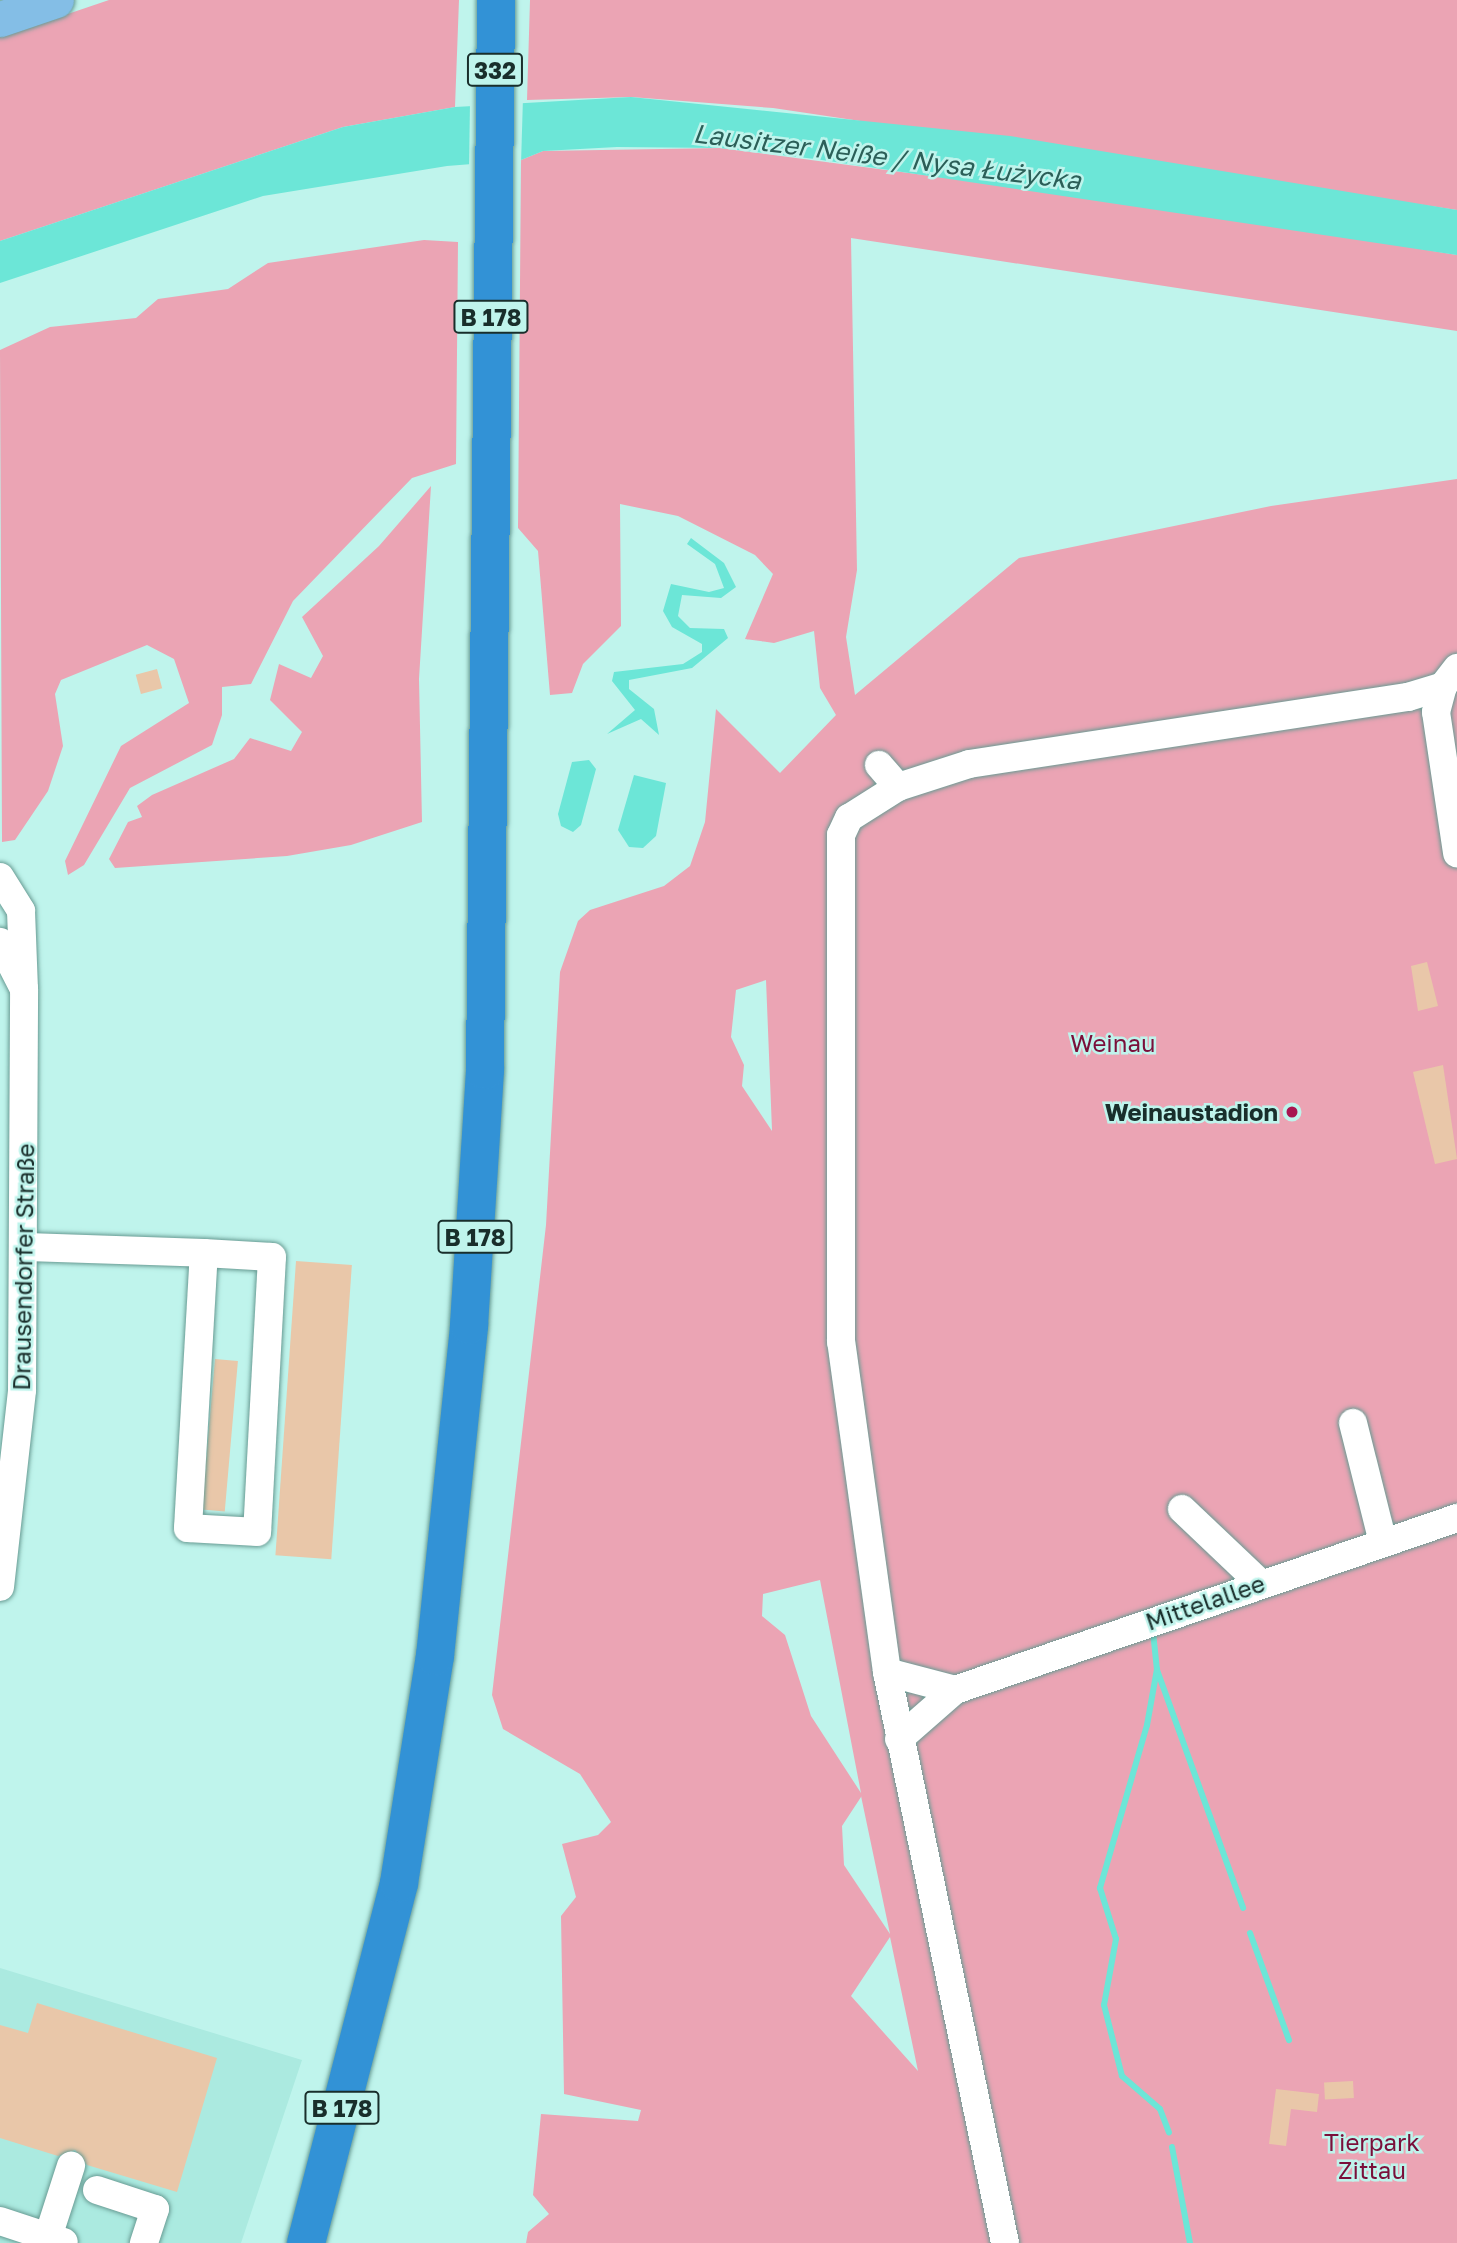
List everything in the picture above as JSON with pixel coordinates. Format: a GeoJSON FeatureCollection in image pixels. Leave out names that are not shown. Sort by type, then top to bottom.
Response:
{"type":"FeatureCollection","features":[{"type":"Feature","properties":{"kind":"highway","name":"332"},"geometry":{"type":"LineString","coordinates":[[494,141],[496,0]]}},
{"type":"Feature","properties":{"kind":"highway","name":"B 178"},"geometry":{"type":"LineString","coordinates":[[306,2243],[399,1883],[448,1556],[485,1070],[494,141]]}},
{"type":"Feature","properties":{"kind":"main road"},"geometry":{"type":"LineString","coordinates":[[0,19],[56,0]]}},
{"type":"Feature","properties":{"kind":"street"},"geometry":{"type":"LineString","coordinates":[[1005,2243],[887,1672],[841,1342],[841,835],[849,818],[898,788],[969,764],[1408,697],[1448,698],[1457,853]]}},
{"type":"Feature","properties":{"kind":"street"},"geometry":{"type":"LineString","coordinates":[[879,765],[898,788]]}},
{"type":"Feature","properties":{"kind":"street","name":"Drausendorfer Straße"},"geometry":{"type":"LineString","coordinates":[[0,877],[21,911],[27,1247],[22,1390],[0,1587]]}},
{"type":"Feature","properties":{"kind":"street","name":"Drausendorfer Straße"},"geometry":{"type":"LineString","coordinates":[[0,942],[24,989]]}},
{"type":"Feature","properties":{"kind":"street"},"geometry":{"type":"LineString","coordinates":[[27,1247],[204,1253],[272,1257],[257,1532],[188,1528],[204,1253]]}},
{"type":"Feature","properties":{"kind":"street"},"geometry":{"type":"LineString","coordinates":[[1353,1423],[1383,1542]]}},
{"type":"Feature","properties":{"kind":"street"},"geometry":{"type":"LineString","coordinates":[[1182,1509],[1260,1583]]}},
{"type":"Feature","properties":{"kind":"street","name":"Mittelallee"},"geometry":{"type":"LineString","coordinates":[[900,1739],[955,1690],[1260,1583],[1457,1518]]}},
{"type":"Feature","properties":{"kind":"street"},"geometry":{"type":"LineString","coordinates":[[887,1672],[955,1690]]}},
{"type":"Feature","properties":{"kind":"street"},"geometry":{"type":"LineString","coordinates":[[0,2221],[57,2240],[71,2166]]}},
{"type":"Feature","properties":{"kind":"street"},"geometry":{"type":"LineString","coordinates":[[97,2190],[155,2209],[144,2243]]}},
{"type":"Feature","properties":{"kind":"shaded area"},"geometry":{"type":"Polygon","coordinates":[[[0,1968],[302,2060],[241,2243],[0,2243],[0,1968]]]}},
{"type":"Feature","properties":{"kind":"green space"},"geometry":{"type":"Polygon","coordinates":[[[109,0],[459,0],[455,107],[343,127],[0,241],[0,37],[109,0]]]}},
{"type":"Feature","properties":{"kind":"green space"},"geometry":{"type":"Polygon","coordinates":[[[530,0],[1457,0],[1457,210],[773,108],[631,97],[527,100],[530,0]]]}},
{"type":"Feature","properties":{"kind":"green space","name":"Weinau"},"geometry":{"type":"Polygon","coordinates":[[[720,148],[1179,209],[1457,255],[1457,331],[851,238],[857,570],[846,637],[855,695],[1019,558],[1271,506],[1457,479],[1457,2243],[526,2243],[528,2232],[549,2214],[533,2195],[541,2114],[638,2121],[641,2110],[564,2094],[561,1916],[576,1897],[562,1844],[598,1835],[611,1822],[580,1774],[503,1729],[492,1695],[546,1225],[560,972],[578,921],[590,910],[664,886],[690,866],[705,822],[716,709],[780,773],[836,715],[820,688],[814,631],[774,643],[745,639],[773,574],[755,555],[678,516],[620,504],[621,626],[583,664],[572,693],[550,695],[538,551],[518,528],[521,160],[543,151],[720,148]],[[766,980],[736,990],[731,1037],[744,1065],[742,1086],[772,1131],[766,980]],[[820,1580],[763,1594],[762,1616],[785,1635],[811,1716],[861,1793],[820,1580]],[[861,1796],[842,1826],[844,1865],[890,1934],[861,1796]],[[890,1937],[851,1996],[918,2071],[890,1937]]]}},
{"type":"Feature","properties":{"kind":"green space"},"geometry":{"type":"Polygon","coordinates":[[[424,240],[458,242],[456,464],[412,478],[293,601],[251,684],[222,687],[222,715],[212,745],[130,788],[84,865],[68,875],[65,861],[121,746],[189,703],[174,659],[147,645],[61,680],[55,694],[63,746],[48,791],[15,840],[2,842],[0,350],[50,327],[136,318],[158,299],[228,289],[268,263],[424,240]]]}},
{"type":"Feature","properties":{"kind":"green space"},"geometry":{"type":"Polygon","coordinates":[[[431,486],[419,679],[422,822],[351,845],[287,856],[115,868],[109,859],[128,822],[142,817],[137,806],[152,795],[234,759],[250,738],[291,751],[302,732],[270,700],[279,664],[311,678],[323,656],[302,617],[379,546],[431,486]]]}},
{"type":"Feature","properties":{"kind":"water","name":"Lausitzer Neiße / Nysa Łużycka"},"geometry":{"type":"Polygon","coordinates":[[[631,97],[1010,136],[1457,210],[1457,255],[815,159],[720,148],[617,147],[543,151],[521,160],[447,166],[263,196],[0,283],[0,241],[343,127],[455,107],[631,97]]]}},
{"type":"Feature","properties":{"kind":"water"},"geometry":{"type":"Polygon","coordinates":[[[691,538],[724,563],[736,587],[721,598],[682,595],[678,616],[690,628],[724,629],[728,638],[692,668],[629,680],[629,689],[654,709],[659,735],[641,719],[607,734],[635,710],[612,681],[614,672],[683,664],[702,652],[702,644],[672,627],[663,611],[671,584],[709,592],[724,588],[715,564],[687,544],[691,538]]]}},
{"type":"Feature","properties":{"kind":"water"},"geometry":{"type":"Polygon","coordinates":[[[589,760],[596,769],[581,825],[573,832],[561,826],[558,814],[572,762],[589,760]]]}},
{"type":"Feature","properties":{"kind":"water"},"geometry":{"type":"Polygon","coordinates":[[[634,775],[666,783],[656,836],[643,848],[629,847],[618,830],[634,775]]]}},
{"type":"Feature","properties":{"kind":"pier"},"geometry":{"type":"Polygon","coordinates":[[[523,97],[521,164],[469,168],[470,102],[523,97]]]}},
{"type":"Feature","properties":{"kind":"building"},"geometry":{"type":"Polygon","coordinates":[[[157,669],[162,688],[141,694],[136,675],[157,669]]]}},
{"type":"Feature","properties":{"kind":"building"},"geometry":{"type":"Polygon","coordinates":[[[1427,962],[1438,1006],[1418,1011],[1411,966],[1427,962]]]}},
{"type":"Feature","properties":{"kind":"building"},"geometry":{"type":"Polygon","coordinates":[[[1443,1065],[1457,1159],[1435,1164],[1413,1072],[1443,1065]]]}},
{"type":"Feature","properties":{"kind":"building"},"geometry":{"type":"Polygon","coordinates":[[[296,1261],[352,1265],[331,1559],[275,1555],[296,1261]]]}},
{"type":"Feature","properties":{"kind":"building"},"geometry":{"type":"Polygon","coordinates":[[[215,1359],[238,1361],[225,1511],[202,1509],[215,1359]]]}},
{"type":"Feature","properties":{"kind":"building"},"geometry":{"type":"Polygon","coordinates":[[[37,2003],[217,2058],[177,2192],[87,2165],[75,2150],[58,2156],[0,2138],[0,2025],[28,2033],[37,2003]]]}},
{"type":"Feature","properties":{"kind":"building"},"geometry":{"type":"Polygon","coordinates":[[[1353,2081],[1354,2098],[1325,2099],[1324,2083],[1353,2081]]]}},
{"type":"Feature","properties":{"kind":"building"},"geometry":{"type":"Polygon","coordinates":[[[1276,2089],[1319,2094],[1317,2112],[1291,2109],[1286,2146],[1269,2144],[1276,2089]]]}},
{"type":"Feature","properties":{"kind":"waterway"},"geometry":{"type":"LineString","coordinates":[[1153,1632],[1157,1669],[1147,1725],[1100,1888],[1116,1939],[1104,2005],[1122,2076],[1160,2109],[1169,2132]]}},
{"type":"Feature","properties":{"kind":"waterway"},"geometry":{"type":"LineString","coordinates":[[1157,1670],[1243,1908]]}},
{"type":"Feature","properties":{"kind":"waterway"},"geometry":{"type":"LineString","coordinates":[[1250,1933],[1289,2040]]}},
{"type":"Feature","properties":{"kind":"waterway"},"geometry":{"type":"LineString","coordinates":[[1172,2147],[1190,2243]]}},
{"type":"Feature","properties":{"kind":"place","name":"Weinaustadion"},"geometry":{"type":"Point","coordinates":[1292,1112]}},
{"type":"Feature","properties":{"kind":"park label","name":"Tierpark Zittau"},"geometry":{"type":"Point","coordinates":[1372,2156]}}]}
